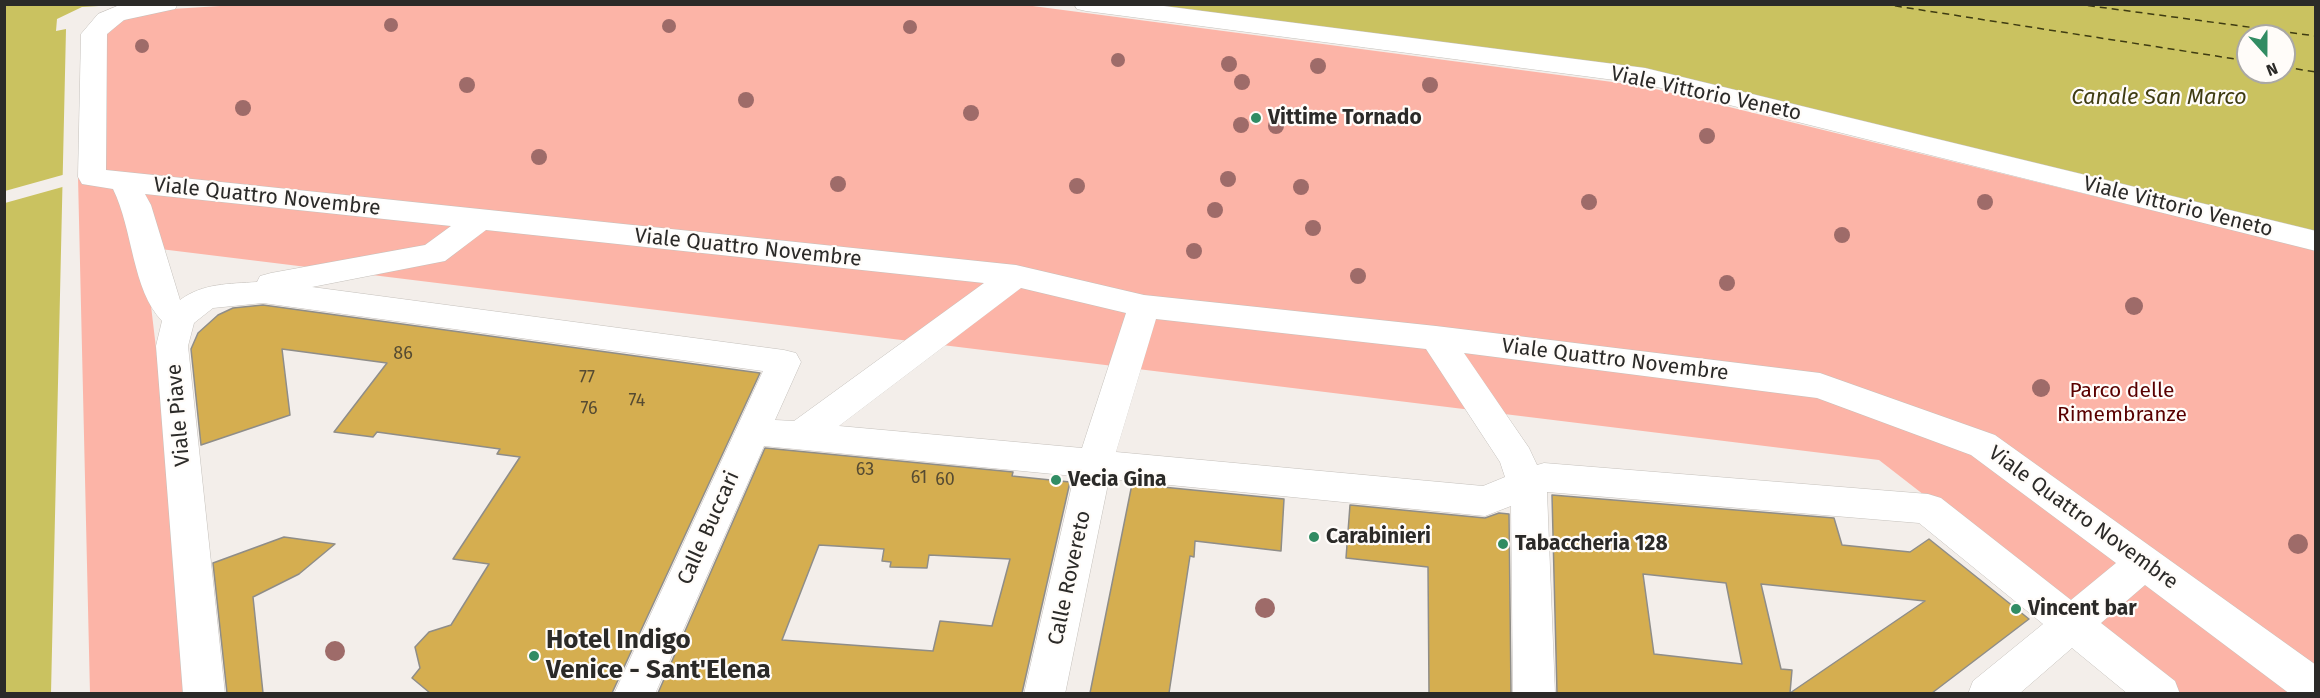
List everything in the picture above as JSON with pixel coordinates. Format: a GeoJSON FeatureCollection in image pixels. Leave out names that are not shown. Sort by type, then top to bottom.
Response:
{"type":"FeatureCollection","features":[{"type":"Feature","properties":{"kind":"street"},"geometry":{"type":"LineString","coordinates":[[166,4],[131,9],[98,24],[94,34],[85,177],[124,182],[136,205],[164,303],[179,318],[205,298],[263,292],[274,282],[434,254],[481,219]]}},
{"type":"Feature","properties":{"kind":"street","name":"Viale Vittorio Veneto"},"geometry":{"type":"LineString","coordinates":[[1086,4],[1645,76],[2316,241]]}},
{"type":"Feature","properties":{"kind":"street","name":"Viale Quattro Novembre"},"geometry":{"type":"LineString","coordinates":[[124,182],[1016,276],[1144,306],[1436,338],[1820,386],[1983,445],[2316,689]]}},
{"type":"Feature","properties":{"kind":"street"},"geometry":{"type":"LineString","coordinates":[[801,435],[1016,276]]}},
{"type":"Feature","properties":{"kind":"street","name":"Calle Buccari"},"geometry":{"type":"LineString","coordinates":[[263,292],[784,362],[634,693]]}},
{"type":"Feature","properties":{"kind":"street"},"geometry":{"type":"LineString","coordinates":[[1095,462],[1144,306]]}},
{"type":"Feature","properties":{"kind":"street","name":"Viale Piave"},"geometry":{"type":"LineString","coordinates":[[179,318],[172,346],[204,693]]}},
{"type":"Feature","properties":{"kind":"street"},"geometry":{"type":"LineString","coordinates":[[1436,338],[1516,458],[1529,492],[1534,693]]}},
{"type":"Feature","properties":{"kind":"street"},"geometry":{"type":"LineString","coordinates":[[753,431],[1485,501],[1544,477],[1928,509],[2160,693]]}},
{"type":"Feature","properties":{"kind":"street","name":"Calle Rovereto"},"geometry":{"type":"LineString","coordinates":[[1044,693],[1095,462]]}},
{"type":"Feature","properties":{"kind":"street"},"geometry":{"type":"LineString","coordinates":[[1988,693],[2145,562]]}},
{"type":"Feature","properties":{"kind":"green space","name":"Parco delle Rimembranze"},"geometry":{"type":"Polygon","coordinates":[[[252,4],[1025,5],[1643,86],[2315,250],[2315,693],[2179,693],[1879,460],[144,247],[197,693],[90,694],[78,177],[97,45],[118,23],[156,10],[252,4]]]}},
{"type":"Feature","properties":{"kind":"water"},"geometry":{"type":"Polygon","coordinates":[[[4,5],[116,5],[82,7],[57,19],[56,31],[66,29],[51,693],[5,693],[4,5]]]}},
{"type":"Feature","properties":{"kind":"water","name":"Canale San Marco"},"geometry":{"type":"Polygon","coordinates":[[[1154,5],[2315,5],[2315,232],[1643,68],[1154,5]]]}},
{"type":"Feature","properties":{"kind":"pier"},"geometry":{"type":"Polygon","coordinates":[[[66,174],[66,186],[5,203],[5,191],[66,174]]]}},
{"type":"Feature","properties":{"kind":"building"},"geometry":{"type":"Polygon","coordinates":[[[263,305],[760,373],[612,693],[430,693],[412,678],[420,668],[415,647],[429,632],[451,625],[489,564],[453,559],[520,457],[497,454],[500,449],[377,432],[373,437],[334,432],[387,363],[282,349],[290,415],[201,445],[191,349],[198,333],[218,315],[233,308],[263,305]]]}},
{"type":"Feature","properties":{"kind":"building"},"geometry":{"type":"Polygon","coordinates":[[[765,448],[1013,472],[1012,476],[1070,482],[1022,693],[658,693],[765,448]],[[819,545],[782,640],[933,651],[940,621],[992,626],[1010,559],[929,555],[927,568],[890,567],[891,562],[882,561],[884,549],[819,545]]]}},
{"type":"Feature","properties":{"kind":"building"},"geometry":{"type":"Polygon","coordinates":[[[1132,484],[1284,499],[1281,551],[1195,541],[1194,557],[1190,556],[1169,693],[1090,693],[1132,484]]]}},
{"type":"Feature","properties":{"kind":"building"},"geometry":{"type":"Polygon","coordinates":[[[1552,495],[1834,518],[1842,545],[1910,552],[1929,539],[2029,619],[1932,693],[1790,693],[1557,693],[1552,495]],[[1643,574],[1654,654],[1742,664],[1726,583],[1643,574]],[[1761,584],[1781,669],[1792,670],[1790,693],[1925,601],[1761,584]]]}},
{"type":"Feature","properties":{"kind":"building"},"geometry":{"type":"Polygon","coordinates":[[[1350,505],[1485,518],[1499,513],[1509,514],[1511,693],[1429,693],[1428,567],[1346,558],[1350,505]]]}},
{"type":"Feature","properties":{"kind":"building"},"geometry":{"type":"Polygon","coordinates":[[[284,537],[335,544],[299,574],[253,597],[263,693],[227,693],[213,563],[284,537]]]}},
{"type":"Feature","properties":{"kind":"ferry route"},"geometry":{"type":"LineString","coordinates":[[1883,4],[2236,59]]}},
{"type":"Feature","properties":{"kind":"ferry route"},"geometry":{"type":"LineString","coordinates":[[2076,4],[2316,36]]}},
{"type":"Feature","properties":{"kind":"ferry route"},"geometry":{"type":"LineString","coordinates":[[2296,69],[2316,72]]}},
{"type":"Feature","properties":{"kind":"place","name":"Vittime Tornado"},"geometry":{"type":"Point","coordinates":[1256,118]}},
{"type":"Feature","properties":{"kind":"place","name":"Vecia Gina"},"geometry":{"type":"Point","coordinates":[1056,480]}},
{"type":"Feature","properties":{"kind":"place","name":"Carabinieri"},"geometry":{"type":"Point","coordinates":[1314,537]}},
{"type":"Feature","properties":{"kind":"place","name":"Tabaccheria 128"},"geometry":{"type":"Point","coordinates":[1503,544]}},
{"type":"Feature","properties":{"kind":"place","name":"Vincent bar"},"geometry":{"type":"Point","coordinates":[2016,609]}},
{"type":"Feature","properties":{"kind":"place","name":"Hotel Indigo Venice - Sant'Elena"},"geometry":{"type":"Point","coordinates":[534,656]}}]}
